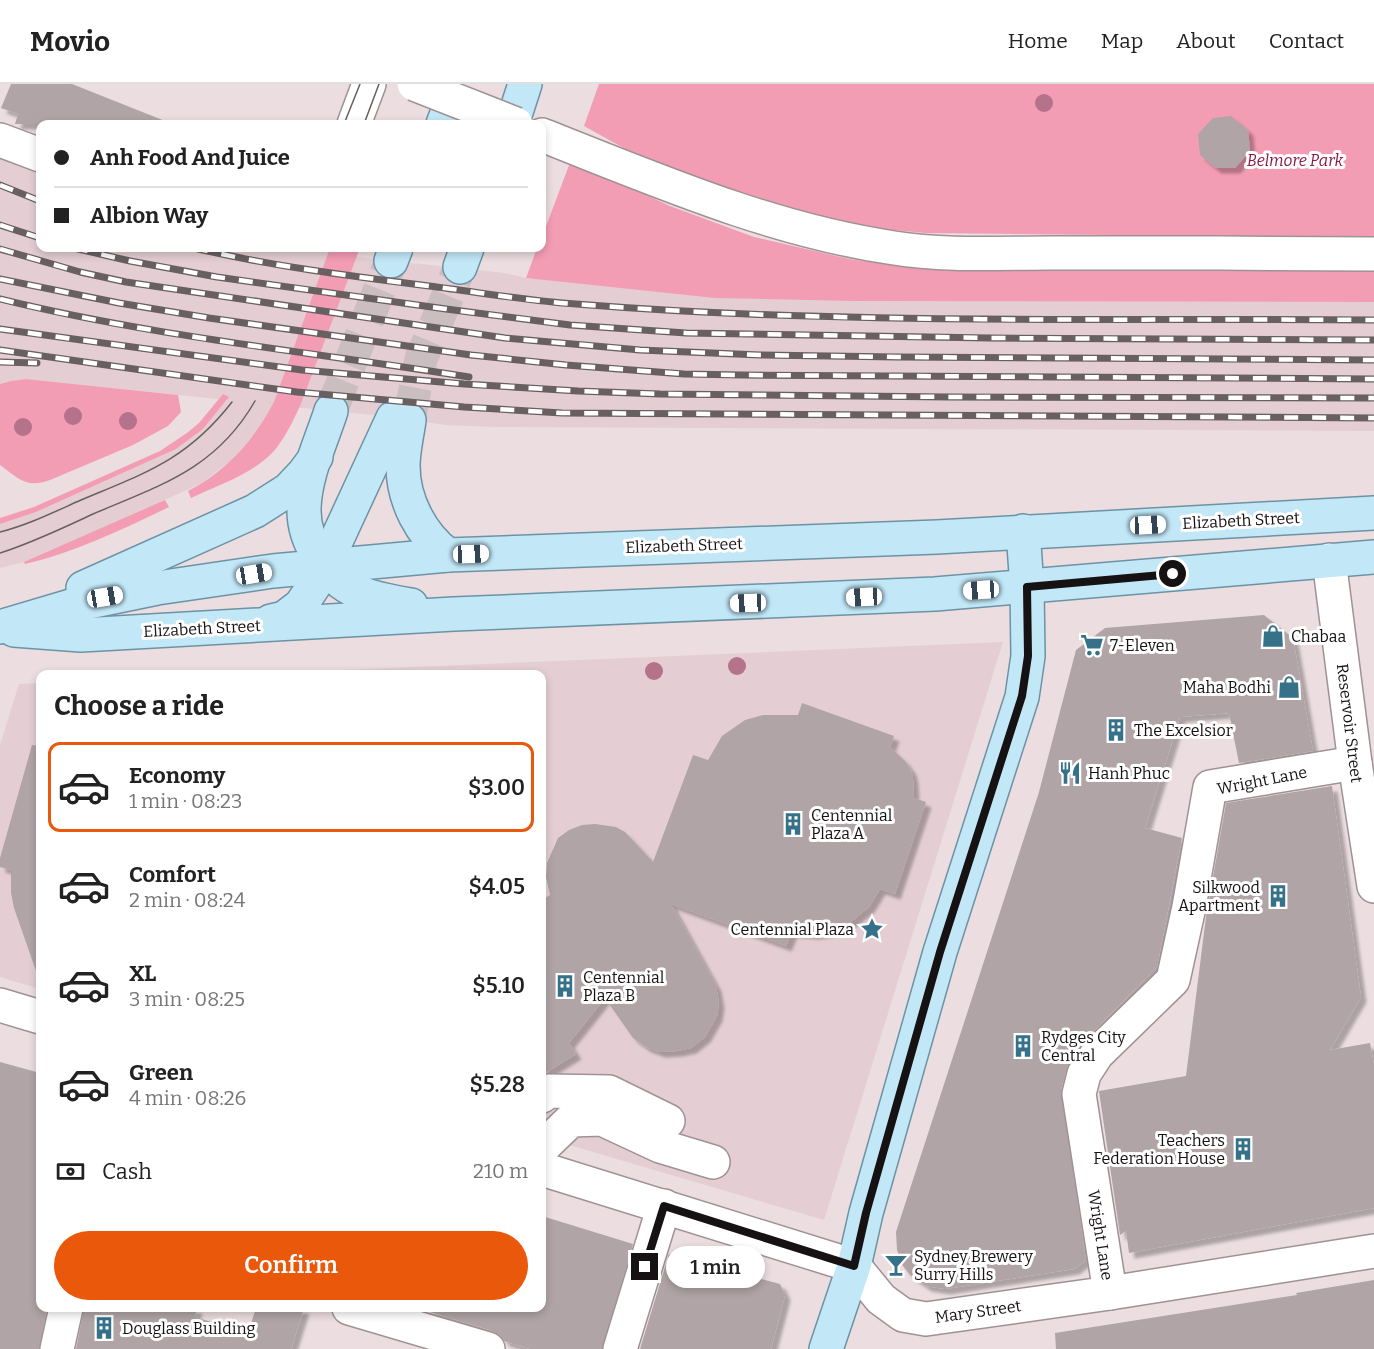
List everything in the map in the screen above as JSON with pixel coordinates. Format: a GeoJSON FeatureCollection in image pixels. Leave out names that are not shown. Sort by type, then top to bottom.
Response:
{"type":"FeatureCollection","features":[{"type":"Feature","properties":{"kind":"main road"},"geometry":{"type":"LineString","coordinates":[[331,411],[305,495],[304,520],[313,547],[334,576],[357,592],[382,600],[454,614]]}},
{"type":"Feature","properties":{"kind":"main road"},"geometry":{"type":"LineString","coordinates":[[248,625],[275,621],[292,612],[306,599],[401,419],[403,469],[410,504],[432,541],[448,555]]}},
{"type":"Feature","properties":{"kind":"main road"},"geometry":{"type":"LineString","coordinates":[[0,627],[255,511],[288,490],[315,457]]}},
{"type":"Feature","properties":{"kind":"main road","name":"Elizabeth Street"},"geometry":{"type":"LineString","coordinates":[[0,627],[105,597],[157,588],[325,566],[448,555],[937,537],[1374,513]]}},
{"type":"Feature","properties":{"kind":"main road"},"geometry":{"type":"LineString","coordinates":[[826,1349],[854,1266],[866,1213],[940,952],[1022,696],[1028,656],[1023,531]]}},
{"type":"Feature","properties":{"kind":"main road","name":"Elizabeth Street"},"geometry":{"type":"LineString","coordinates":[[0,627],[81,634],[454,614],[782,601],[1027,587],[1374,557]]}},
{"type":"Feature","properties":{"kind":"street"},"geometry":{"type":"LineString","coordinates":[[356,120],[369,84]]}},
{"type":"Feature","properties":{"kind":"street"},"geometry":{"type":"LineString","coordinates":[[414,84],[519,107]]}},
{"type":"Feature","properties":{"kind":"street"},"geometry":{"type":"LineString","coordinates":[[546,137],[682,190],[762,218],[896,249],[991,252],[1374,254]]}},
{"type":"Feature","properties":{"kind":"street"},"geometry":{"type":"LineString","coordinates":[[0,140],[36,154]]}},
{"type":"Feature","properties":{"kind":"street","name":"Reservoir Street"},"geometry":{"type":"LineString","coordinates":[[1329,560],[1355,763],[1374,886]]}},
{"type":"Feature","properties":{"kind":"street","name":"Wright Lane"},"geometry":{"type":"LineString","coordinates":[[1110,1293],[1079,1094],[1084,1074],[1096,1054],[1173,980],[1189,907],[1210,787],[1355,763]]}},
{"type":"Feature","properties":{"kind":"street"},"geometry":{"type":"LineString","coordinates":[[0,1005],[36,1016]]}},
{"type":"Feature","properties":{"kind":"street"},"geometry":{"type":"LineString","coordinates":[[546,1093],[609,1092],[668,1121]]}},
{"type":"Feature","properties":{"kind":"street"},"geometry":{"type":"LineString","coordinates":[[546,1144],[571,1120],[602,1119],[660,1146],[713,1162]]}},
{"type":"Feature","properties":{"kind":"street"},"geometry":{"type":"LineString","coordinates":[[546,1170],[854,1266]]}},
{"type":"Feature","properties":{"kind":"street"},"geometry":{"type":"LineString","coordinates":[[620,1349],[664,1206]]}},
{"type":"Feature","properties":{"kind":"street","name":"Mary Street"},"geometry":{"type":"LineString","coordinates":[[854,1266],[881,1299],[903,1315],[926,1319],[1110,1293],[1374,1251]]}},
{"type":"Feature","properties":{"kind":"street"},"geometry":{"type":"LineString","coordinates":[[57,1349],[65,1312]]}},
{"type":"Feature","properties":{"kind":"street"},"geometry":{"type":"LineString","coordinates":[[363,1312],[488,1349]]}},
{"type":"Feature","properties":{"kind":"shaded area"},"geometry":{"type":"Polygon","coordinates":[[[0,153],[36,166],[36,252],[329,252],[329,254],[505,273],[526,278],[822,300],[1374,302],[1374,431],[495,427],[445,425],[393,417],[273,405],[261,426],[232,460],[200,484],[47,553],[0,568],[0,524],[36,512],[176,449],[203,429],[227,400],[26,379],[0,384],[0,153]]]}},
{"type":"Feature","properties":{"kind":"shaded area"},"geometry":{"type":"Polygon","coordinates":[[[1003,642],[824,1220],[546,1138],[546,670],[345,670],[1003,642]]]}},
{"type":"Feature","properties":{"kind":"shaded area"},"geometry":{"type":"Polygon","coordinates":[[[36,683],[36,988],[0,977],[0,745],[19,684],[36,683]]]}},
{"type":"Feature","properties":{"kind":"green space","name":"Belmore Park"},"geometry":{"type":"Polygon","coordinates":[[[599,84],[1374,84],[1374,238],[925,233],[874,228],[766,206],[656,166],[584,126],[599,84]]]}},
{"type":"Feature","properties":{"kind":"green space"},"geometry":{"type":"Polygon","coordinates":[[[571,160],[670,206],[754,237],[849,259],[932,268],[1374,266],[1374,302],[853,301],[715,298],[526,278],[536,252],[546,252],[546,226],[571,160]]]}},
{"type":"Feature","properties":{"kind":"green space"},"geometry":{"type":"Polygon","coordinates":[[[329,252],[358,252],[300,406],[282,441],[266,459],[256,466],[191,498],[188,491],[215,474],[238,454],[274,402],[329,252]]]}},
{"type":"Feature","properties":{"kind":"green space"},"geometry":{"type":"Polygon","coordinates":[[[26,379],[178,395],[181,412],[168,426],[133,445],[50,480],[28,483],[0,465],[0,384],[26,379]]]}},
{"type":"Feature","properties":{"kind":"green space"},"geometry":{"type":"Polygon","coordinates":[[[223,394],[229,397],[203,429],[176,449],[36,512],[0,524],[0,518],[34,507],[160,451],[199,423],[223,394]]]}},
{"type":"Feature","properties":{"kind":"green space"},"geometry":{"type":"Polygon","coordinates":[[[165,500],[169,507],[116,532],[44,559],[25,564],[24,562],[165,500]]]}},
{"type":"Feature","properties":{"kind":"building"},"geometry":{"type":"Polygon","coordinates":[[[11,84],[72,84],[162,120],[36,120],[36,124],[15,124],[18,114],[1,108],[11,84]]]}},
{"type":"Feature","properties":{"kind":"building"},"geometry":{"type":"Polygon","coordinates":[[[1231,116],[1248,130],[1250,151],[1235,168],[1216,168],[1200,155],[1198,134],[1213,118],[1231,116]]]}},
{"type":"Feature","properties":{"kind":"building","name":"Rydges City Central"},"geometry":{"type":"Polygon","coordinates":[[[1264,615],[1293,638],[1313,751],[1239,763],[1229,713],[1180,717],[1145,828],[1182,838],[1157,967],[1081,1044],[1068,1064],[1061,1089],[1086,1260],[1074,1269],[945,1289],[926,1286],[910,1275],[903,1266],[897,1250],[896,1232],[1039,792],[1076,650],[1105,628],[1264,615]]]}},
{"type":"Feature","properties":{"kind":"building"},"geometry":{"type":"Polygon","coordinates":[[[802,703],[894,736],[890,747],[911,770],[914,798],[926,802],[895,894],[880,889],[869,907],[843,928],[814,934],[792,932],[786,946],[671,904],[716,986],[719,1003],[717,1016],[705,1037],[691,1048],[677,1051],[660,1052],[646,1047],[633,1038],[605,998],[569,1043],[576,1054],[546,1073],[546,898],[550,895],[546,877],[547,863],[558,838],[582,825],[616,827],[625,832],[653,862],[693,755],[708,760],[722,736],[745,720],[763,715],[798,715],[802,703]]]}},
{"type":"Feature","properties":{"kind":"building"},"geometry":{"type":"Polygon","coordinates":[[[32,745],[36,746],[36,971],[14,908],[11,893],[11,870],[0,867],[0,858],[32,745]]]}},
{"type":"Feature","properties":{"kind":"building"},"geometry":{"type":"Polygon","coordinates":[[[1332,786],[1361,997],[1330,1050],[1370,1043],[1374,1065],[1374,1208],[1129,1253],[1126,1231],[1120,1235],[1099,1091],[1186,1076],[1206,917],[1226,803],[1332,786]]]}},
{"type":"Feature","properties":{"kind":"building"},"geometry":{"type":"Polygon","coordinates":[[[0,1062],[36,1072],[36,1312],[46,1312],[39,1349],[0,1349],[0,1062]]]}},
{"type":"Feature","properties":{"kind":"building"},"geometry":{"type":"Polygon","coordinates":[[[546,1217],[633,1244],[602,1349],[530,1349],[504,1341],[493,1331],[430,1312],[546,1312],[546,1217]]]}},
{"type":"Feature","properties":{"kind":"building"},"geometry":{"type":"Polygon","coordinates":[[[669,1254],[780,1284],[785,1295],[771,1349],[640,1349],[669,1254]]]}},
{"type":"Feature","properties":{"kind":"building"},"geometry":{"type":"Polygon","coordinates":[[[1374,1280],[1374,1349],[1056,1349],[1055,1333],[1297,1295],[1296,1293],[1374,1280]]]}},
{"type":"Feature","properties":{"kind":"building"},"geometry":{"type":"Polygon","coordinates":[[[83,1312],[196,1312],[195,1317],[248,1333],[255,1312],[303,1312],[291,1349],[76,1349],[83,1312]]]}},
{"type":"Feature","properties":{"kind":"tunnel"},"geometry":{"type":"LineString","coordinates":[[331,411],[391,261]]}},
{"type":"Feature","properties":{"kind":"tunnel"},"geometry":{"type":"LineString","coordinates":[[409,420],[421,359],[460,267]]}},
{"type":"Feature","properties":{"kind":"tram line"},"geometry":{"type":"LineString","coordinates":[[346,120],[360,84]]}},
{"type":"Feature","properties":{"kind":"tram line"},"geometry":{"type":"LineString","coordinates":[[366,120],[379,84]]}},
{"type":"Feature","properties":{"kind":"tram line"},"geometry":{"type":"LineString","coordinates":[[0,553],[24,545],[142,494],[185,472],[223,443],[240,424],[255,401]]}},
{"type":"Feature","properties":{"kind":"tram line"},"geometry":{"type":"LineString","coordinates":[[0,532],[41,518],[164,463],[198,438],[232,402]]}},
{"type":"Feature","properties":{"kind":"railway"},"geometry":{"type":"LineString","coordinates":[[0,185],[36,199]]}},
{"type":"Feature","properties":{"kind":"railway"},"geometry":{"type":"LineString","coordinates":[[0,225],[36,237]]}},
{"type":"Feature","properties":{"kind":"railway"},"geometry":{"type":"LineString","coordinates":[[0,249],[80,272],[126,282],[505,338],[640,350],[897,357],[1374,360]]}},
{"type":"Feature","properties":{"kind":"railway"},"geometry":{"type":"LineString","coordinates":[[91,252],[217,277],[446,309],[570,325],[686,333],[989,338],[1374,340]]}},
{"type":"Feature","properties":{"kind":"railway"},"geometry":{"type":"LineString","coordinates":[[213,252],[311,270],[521,299],[676,311],[875,318],[1374,320]]}},
{"type":"Feature","properties":{"kind":"railway"},"geometry":{"type":"LineString","coordinates":[[0,279],[209,318],[471,355],[684,374],[1374,379]]}},
{"type":"Feature","properties":{"kind":"railway"},"geometry":{"type":"LineString","coordinates":[[0,299],[175,334],[469,377]]}},
{"type":"Feature","properties":{"kind":"railway"},"geometry":{"type":"LineString","coordinates":[[0,329],[302,370],[578,391],[949,397],[1374,398]]}},
{"type":"Feature","properties":{"kind":"railway"},"geometry":{"type":"LineString","coordinates":[[0,350],[297,392],[562,413],[1374,418]]}},
{"type":"Feature","properties":{"kind":"railway"},"geometry":{"type":"LineString","coordinates":[[0,362],[37,363]]}},
{"type":"Feature","properties":{"kind":"place","name":"Chabaa"},"geometry":{"type":"Point","coordinates":[1273,636]}},
{"type":"Feature","properties":{"kind":"place","name":"7-Eleven"},"geometry":{"type":"Point","coordinates":[1092,645]}},
{"type":"Feature","properties":{"kind":"place","name":"Maha Bodhi"},"geometry":{"type":"Point","coordinates":[1289,687]}},
{"type":"Feature","properties":{"kind":"place","name":"The Excelsior"},"geometry":{"type":"Point","coordinates":[1116,730]}},
{"type":"Feature","properties":{"kind":"place","name":"Hanh Phuc"},"geometry":{"type":"Point","coordinates":[1070,773]}},
{"type":"Feature","properties":{"kind":"place","name":"Centennial Plaza A"},"geometry":{"type":"Point","coordinates":[793,824]}},
{"type":"Feature","properties":{"kind":"place","name":"Silkwood Apartment"},"geometry":{"type":"Point","coordinates":[1278,896]}},
{"type":"Feature","properties":{"kind":"place","name":"Centennial Plaza"},"geometry":{"type":"Point","coordinates":[872,929]}},
{"type":"Feature","properties":{"kind":"place","name":"Centennial Plaza B"},"geometry":{"type":"Point","coordinates":[565,986]}},
{"type":"Feature","properties":{"kind":"place","name":"Rydges City Central"},"geometry":{"type":"Point","coordinates":[1023,1046]}},
{"type":"Feature","properties":{"kind":"place","name":"Teachers Federation House"},"geometry":{"type":"Point","coordinates":[1243,1149]}},
{"type":"Feature","properties":{"kind":"place","name":"Sydney Brewery Surry Hills"},"geometry":{"type":"Point","coordinates":[896,1265]}},
{"type":"Feature","properties":{"kind":"place","name":"Douglass Building"},"geometry":{"type":"Point","coordinates":[104,1328]}},
{"type":"Feature","properties":{"kind":"route"},"geometry":{"type":"LineString","coordinates":[[645,1267],[664,1206],[854,1266],[866,1213],[940,952],[1022,696],[1028,656],[1027,587],[1173,574]]}}]}
